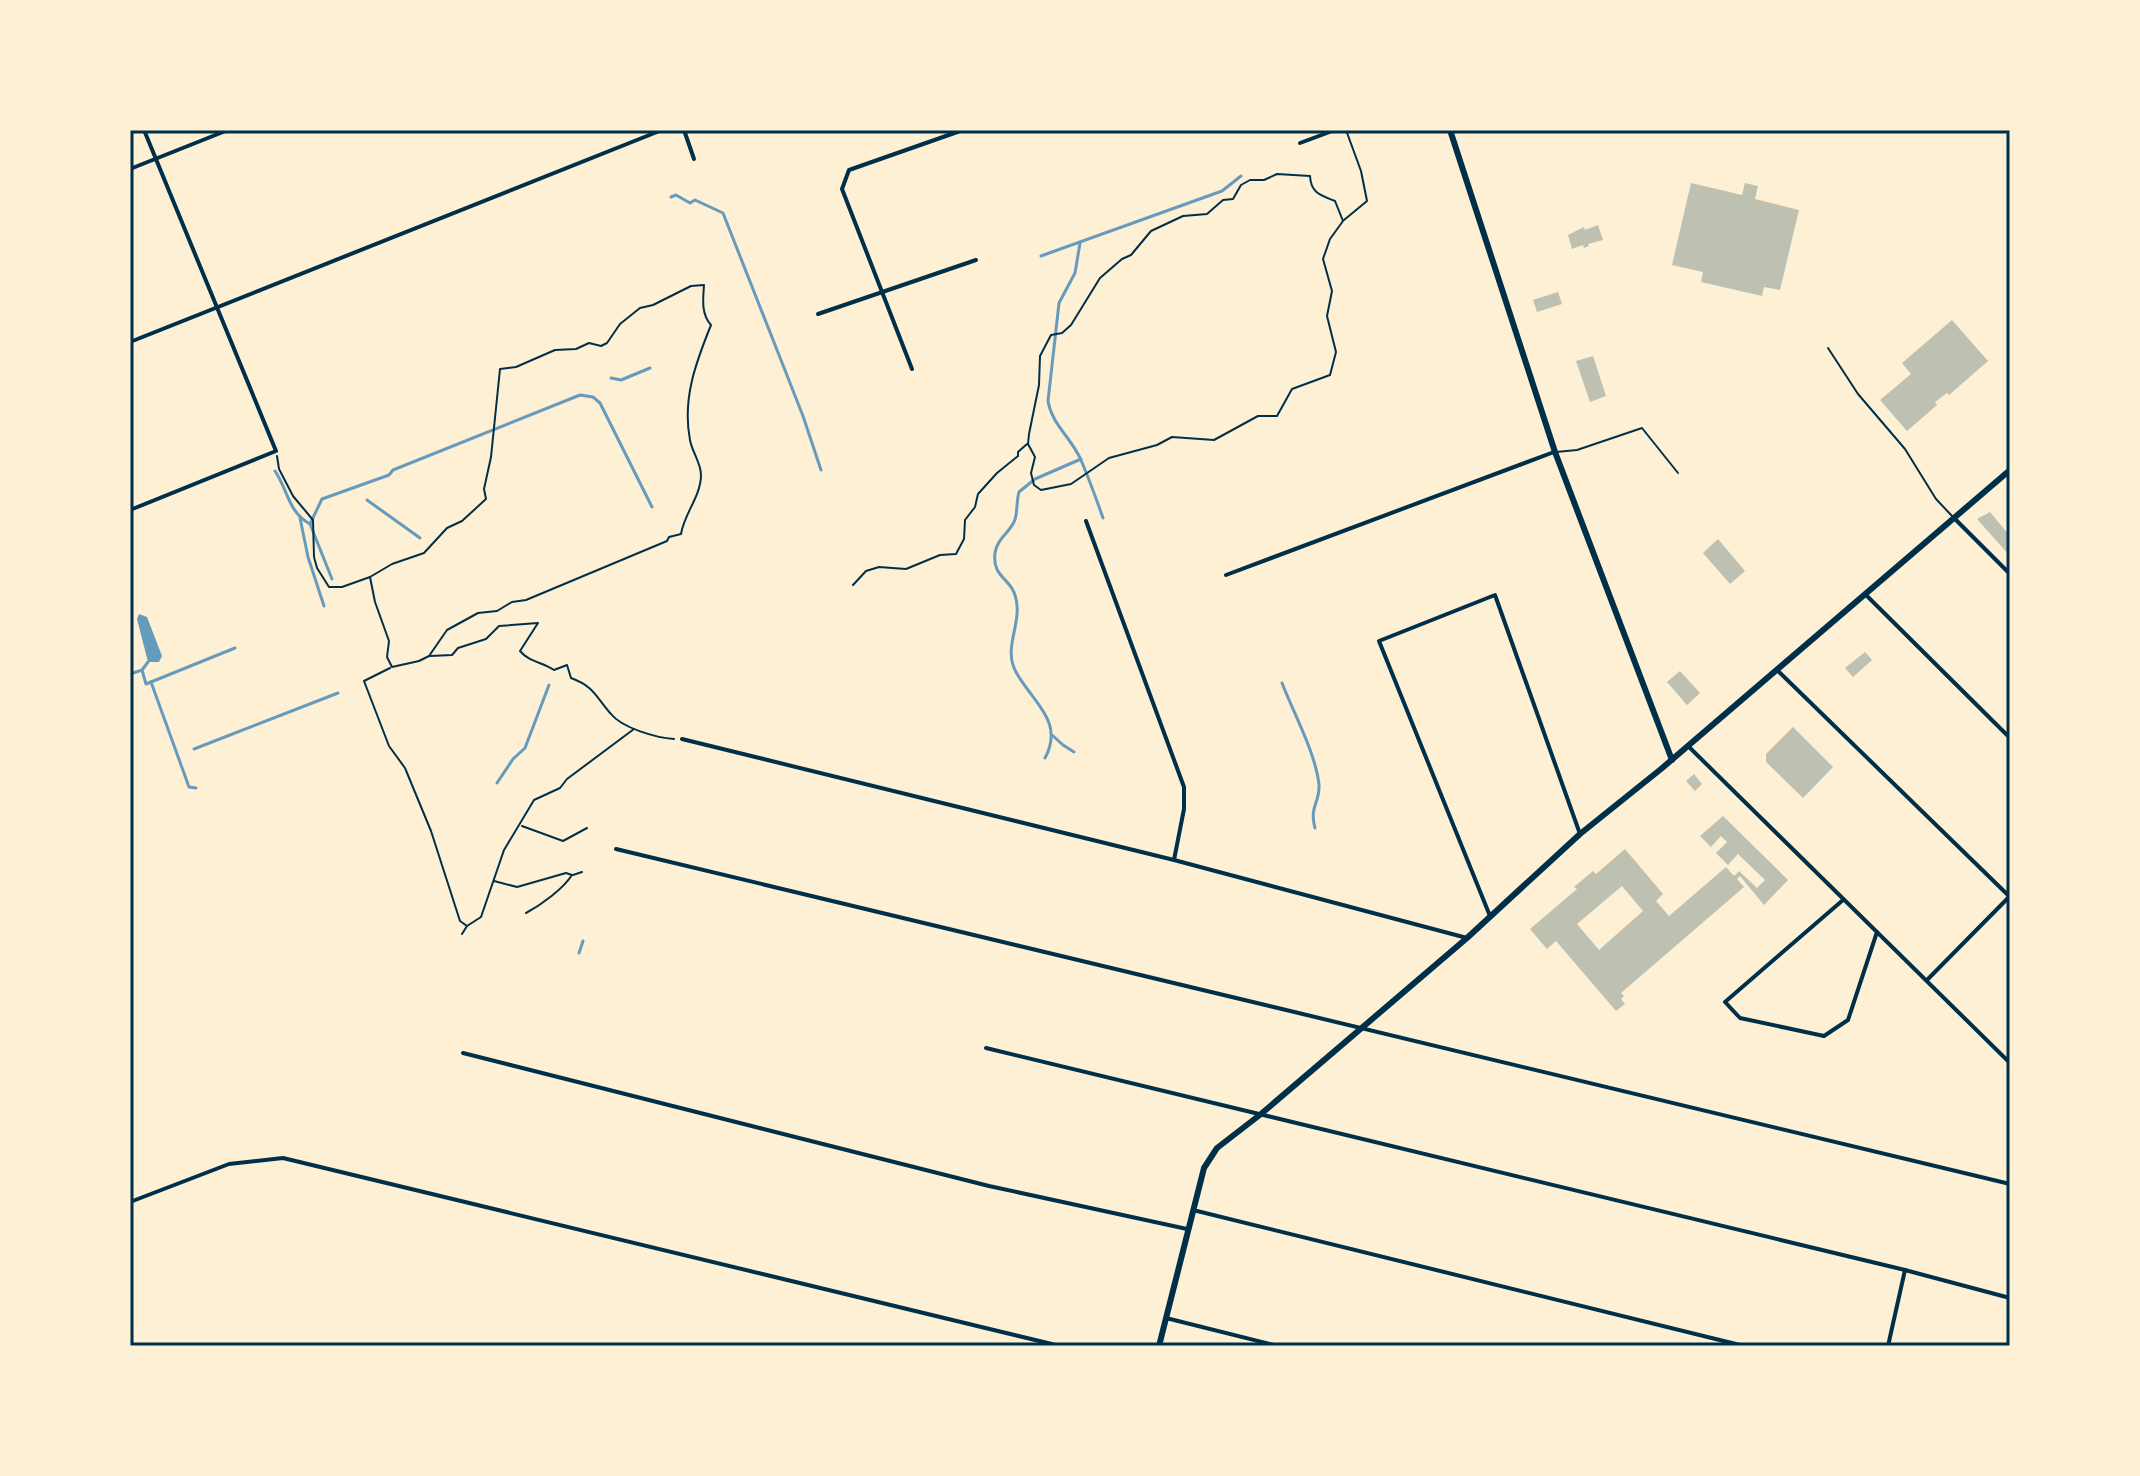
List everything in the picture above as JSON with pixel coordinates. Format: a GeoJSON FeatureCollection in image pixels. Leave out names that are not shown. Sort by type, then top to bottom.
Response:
{"type":"FeatureCollection","features":[{"type":"Feature","properties":{"kind":"street"},"geometry":{"type":"LineString","coordinates":[[130,510],[276,451],[144,130]]}},
{"type":"Feature","properties":{"kind":"street"},"geometry":{"type":"LineString","coordinates":[[130,169],[228,130]]}},
{"type":"Feature","properties":{"kind":"street"},"geometry":{"type":"LineString","coordinates":[[130,342],[662,130]]}},
{"type":"Feature","properties":{"kind":"street"},"geometry":{"type":"LineString","coordinates":[[684,130],[694,159]]}},
{"type":"Feature","properties":{"kind":"street"},"geometry":{"type":"LineString","coordinates":[[912,369],[842,189],[849,170],[963,130]]}},
{"type":"Feature","properties":{"kind":"street"},"geometry":{"type":"LineString","coordinates":[[1300,143],[1335,130]]}},
{"type":"Feature","properties":{"kind":"street"},"geometry":{"type":"LineString","coordinates":[[1450,130],[1555,452],[1672,760]]}},
{"type":"Feature","properties":{"kind":"street"},"geometry":{"type":"LineString","coordinates":[[818,314],[976,260]]}},
{"type":"Feature","properties":{"kind":"street"},"geometry":{"type":"LineString","coordinates":[[1226,575],[1555,452]]}},
{"type":"Feature","properties":{"kind":"street"},"geometry":{"type":"LineString","coordinates":[[1159,1346],[1204,1168],[1217,1148],[1467,938],[1580,834],[1672,760],[2010,470]]}},
{"type":"Feature","properties":{"kind":"street"},"geometry":{"type":"LineString","coordinates":[[1954,518],[2010,574]]}},
{"type":"Feature","properties":{"kind":"street"},"geometry":{"type":"LineString","coordinates":[[1086,521],[1184,787],[1184,809],[1174,860]]}},
{"type":"Feature","properties":{"kind":"street"},"geometry":{"type":"LineString","coordinates":[[1865,594],[2010,738]]}},
{"type":"Feature","properties":{"kind":"street"},"geometry":{"type":"LineString","coordinates":[[1490,916],[1379,641],[1495,595],[1580,834]]}},
{"type":"Feature","properties":{"kind":"street"},"geometry":{"type":"LineString","coordinates":[[1777,670],[2010,897],[1926,981]]}},
{"type":"Feature","properties":{"kind":"street"},"geometry":{"type":"LineString","coordinates":[[682,739],[1174,860],[1467,938]]}},
{"type":"Feature","properties":{"kind":"street"},"geometry":{"type":"LineString","coordinates":[[1688,746],[2010,1063]]}},
{"type":"Feature","properties":{"kind":"street"},"geometry":{"type":"LineString","coordinates":[[616,849],[2010,1184]]}},
{"type":"Feature","properties":{"kind":"street"},"geometry":{"type":"LineString","coordinates":[[1844,899],[1725,1002],[1740,1018],[1824,1036],[1848,1020],[1877,932]]}},
{"type":"Feature","properties":{"kind":"street"},"geometry":{"type":"LineString","coordinates":[[986,1048],[2010,1298]]}},
{"type":"Feature","properties":{"kind":"street"},"geometry":{"type":"LineString","coordinates":[[463,1053],[989,1186],[1188,1229]]}},
{"type":"Feature","properties":{"kind":"street"},"geometry":{"type":"LineString","coordinates":[[130,1202],[229,1164],[283,1158],[1060,1346]]}},
{"type":"Feature","properties":{"kind":"street"},"geometry":{"type":"LineString","coordinates":[[1193,1210],[1744,1346]]}},
{"type":"Feature","properties":{"kind":"street"},"geometry":{"type":"LineString","coordinates":[[1888,1346],[1905,1270]]}},
{"type":"Feature","properties":{"kind":"street"},"geometry":{"type":"LineString","coordinates":[[1166,1318],[1278,1346]]}},
{"type":"Feature","properties":{"kind":"lane"},"geometry":{"type":"LineString","coordinates":[[1828,348],[1858,394],[1905,449],[1936,499],[1954,518]]}},
{"type":"Feature","properties":{"kind":"lane"},"geometry":{"type":"LineString","coordinates":[[1555,452],[1577,450],[1642,428],[1678,473]]}},
{"type":"Feature","properties":{"kind":"path"},"geometry":{"type":"LineString","coordinates":[[1343,221],[1335,201],[1316,193],[1310,176],[1277,174],[1241,185],[1233,199],[1223,200],[1207,214],[1183,216],[1151,231],[1131,255],[1100,278],[1071,325],[1057,335],[1051,335],[1040,356],[1039,385],[1028,444],[1035,457],[1031,473],[1034,485],[1041,490],[1071,484],[1109,458],[1157,445],[1172,437],[1214,440],[1258,416],[1277,416],[1292,389],[1330,375],[1336,352],[1327,316],[1332,291],[1323,259],[1330,239],[1343,221],[1367,201],[1346,130]]}},
{"type":"Feature","properties":{"kind":"path"},"geometry":{"type":"LineString","coordinates":[[276,451],[279,469],[293,496],[313,520],[314,557],[329,587],[342,587],[370,577],[392,564],[424,553],[447,528],[462,521],[486,499],[484,489],[491,457],[500,369],[516,367],[555,350],[576,349],[589,343],[601,346],[607,343],[620,324],[640,308],[691,286],[704,285],[703,305],[706,319],[711,325],[693,373],[686,406],[690,443],[702,472],[681,534],[526,600],[512,602],[497,611],[478,613],[447,630],[429,656]]}},
{"type":"Feature","properties":{"kind":"path"},"geometry":{"type":"LineString","coordinates":[[853,585],[866,571],[879,567],[906,569],[940,555],[956,554],[964,539],[965,520],[975,507],[978,494],[1028,444]]}},
{"type":"Feature","properties":{"kind":"path"},"geometry":{"type":"LineString","coordinates":[[370,577],[389,641],[387,657],[392,667]]}},
{"type":"Feature","properties":{"kind":"path"},"geometry":{"type":"LineString","coordinates":[[467,926],[460,921],[431,831],[405,768],[389,746],[364,681],[392,667],[429,656],[452,655],[458,648],[486,639],[499,626],[538,623],[520,651],[526,659],[544,663],[554,670],[567,665],[571,678],[588,684],[612,717],[653,738],[682,739]]}},
{"type":"Feature","properties":{"kind":"path"},"geometry":{"type":"LineString","coordinates":[[462,934],[467,926],[481,917],[504,850],[534,800],[560,788],[604,749],[634,729]]}},
{"type":"Feature","properties":{"kind":"path"},"geometry":{"type":"LineString","coordinates":[[520,825],[563,841],[587,828]]}},
{"type":"Feature","properties":{"kind":"path"},"geometry":{"type":"LineString","coordinates":[[493,881],[517,887],[566,873],[582,872]]}},
{"type":"Feature","properties":{"kind":"path"},"geometry":{"type":"LineString","coordinates":[[526,913],[544,904],[556,889],[565,886],[572,875]]}},
{"type":"Feature","properties":{"kind":"water"},"geometry":{"type":"Polygon","coordinates":[[[139,614],[147,617],[162,656],[159,662],[148,662],[137,619],[139,614]]]}},
{"type":"Feature","properties":{"kind":"building"},"geometry":{"type":"Polygon","coordinates":[[[1691,183],[1742,195],[1745,183],[1758,186],[1755,199],[1799,210],[1780,290],[1764,287],[1762,296],[1701,282],[1703,272],[1672,265],[1691,183]]]}},
{"type":"Feature","properties":{"kind":"building"},"geometry":{"type":"Polygon","coordinates":[[[1598,225],[1603,240],[1572,249],[1568,235],[1584,227],[1585,230],[1598,225]]]}},
{"type":"Feature","properties":{"kind":"building"},"geometry":{"type":"Polygon","coordinates":[[[1558,292],[1562,304],[1537,312],[1533,300],[1558,292]]]}},
{"type":"Feature","properties":{"kind":"building"},"geometry":{"type":"Polygon","coordinates":[[[1952,320],[1988,361],[1949,395],[1947,393],[1935,402],[1937,405],[1907,431],[1880,400],[1911,374],[1902,363],[1952,320]]]}},
{"type":"Feature","properties":{"kind":"building"},"geometry":{"type":"Polygon","coordinates":[[[1593,356],[1606,396],[1590,402],[1576,361],[1593,356]]]}},
{"type":"Feature","properties":{"kind":"building"},"geometry":{"type":"Polygon","coordinates":[[[1990,512],[2010,536],[2010,556],[1977,519],[1990,512]]]}},
{"type":"Feature","properties":{"kind":"building"},"geometry":{"type":"Polygon","coordinates":[[[1718,539],[1745,571],[1730,584],[1703,553],[1718,539]]]}},
{"type":"Feature","properties":{"kind":"building"},"geometry":{"type":"Polygon","coordinates":[[[1865,652],[1872,660],[1853,677],[1845,668],[1865,652]]]}},
{"type":"Feature","properties":{"kind":"building"},"geometry":{"type":"Polygon","coordinates":[[[1680,671],[1700,693],[1687,705],[1667,682],[1680,671]]]}},
{"type":"Feature","properties":{"kind":"building"},"geometry":{"type":"Polygon","coordinates":[[[1793,727],[1833,767],[1803,798],[1766,762],[1766,754],[1793,727]]]}},
{"type":"Feature","properties":{"kind":"building"},"geometry":{"type":"Polygon","coordinates":[[[1694,774],[1702,784],[1695,791],[1686,781],[1694,774]]]}},
{"type":"Feature","properties":{"kind":"building"},"geometry":{"type":"Polygon","coordinates":[[[1723,816],[1788,880],[1764,905],[1740,876],[1737,879],[1744,887],[1621,993],[1625,1004],[1616,1011],[1556,941],[1547,949],[1530,929],[1577,889],[1574,887],[1593,871],[1596,874],[1625,849],[1663,894],[1656,901],[1669,916],[1726,867],[1734,876],[1739,871],[1757,888],[1765,880],[1738,854],[1728,865],[1716,853],[1727,842],[1721,836],[1711,847],[1700,836],[1723,816]],[[1622,886],[1577,924],[1599,950],[1643,911],[1622,886]]]}},
{"type":"Feature","properties":{"kind":"waterway"},"geometry":{"type":"LineString","coordinates":[[1041,256],[1222,191],[1241,176]]}},
{"type":"Feature","properties":{"kind":"waterway"},"geometry":{"type":"LineString","coordinates":[[671,197],[676,195],[690,203],[695,200],[723,213],[803,416],[821,470]]}},
{"type":"Feature","properties":{"kind":"waterway"},"geometry":{"type":"LineString","coordinates":[[1080,243],[1075,273],[1059,303],[1048,401],[1053,417],[1081,460],[1103,518]]}},
{"type":"Feature","properties":{"kind":"waterway"},"geometry":{"type":"LineString","coordinates":[[611,378],[621,380],[650,368]]}},
{"type":"Feature","properties":{"kind":"waterway"},"geometry":{"type":"LineString","coordinates":[[310,524],[322,499],[389,475],[393,470],[580,395],[593,397],[600,403],[652,507]]}},
{"type":"Feature","properties":{"kind":"waterway"},"geometry":{"type":"LineString","coordinates":[[1045,758],[1050,745],[1049,722],[1012,663],[1017,605],[1013,589],[996,567],[995,553],[1014,522],[1019,492],[1035,479],[1081,459]]}},
{"type":"Feature","properties":{"kind":"waterway"},"geometry":{"type":"LineString","coordinates":[[275,471],[293,507],[310,524],[332,579]]}},
{"type":"Feature","properties":{"kind":"waterway"},"geometry":{"type":"LineString","coordinates":[[367,500],[420,538]]}},
{"type":"Feature","properties":{"kind":"waterway"},"geometry":{"type":"LineString","coordinates":[[300,518],[308,557],[324,606]]}},
{"type":"Feature","properties":{"kind":"waterway"},"geometry":{"type":"LineString","coordinates":[[130,674],[142,670],[146,684],[235,648]]}},
{"type":"Feature","properties":{"kind":"waterway"},"geometry":{"type":"LineString","coordinates":[[142,670],[148,662]]}},
{"type":"Feature","properties":{"kind":"waterway"},"geometry":{"type":"LineString","coordinates":[[151,682],[189,787],[196,788]]}},
{"type":"Feature","properties":{"kind":"waterway"},"geometry":{"type":"LineString","coordinates":[[1282,683],[1317,773],[1319,791],[1313,815],[1315,828]]}},
{"type":"Feature","properties":{"kind":"waterway"},"geometry":{"type":"LineString","coordinates":[[497,783],[513,759],[525,748],[549,685]]}},
{"type":"Feature","properties":{"kind":"waterway"},"geometry":{"type":"LineString","coordinates":[[194,749],[338,693]]}},
{"type":"Feature","properties":{"kind":"waterway"},"geometry":{"type":"LineString","coordinates":[[1052,735],[1074,752]]}},
{"type":"Feature","properties":{"kind":"waterway"},"geometry":{"type":"LineString","coordinates":[[579,953],[583,941]]}}]}
